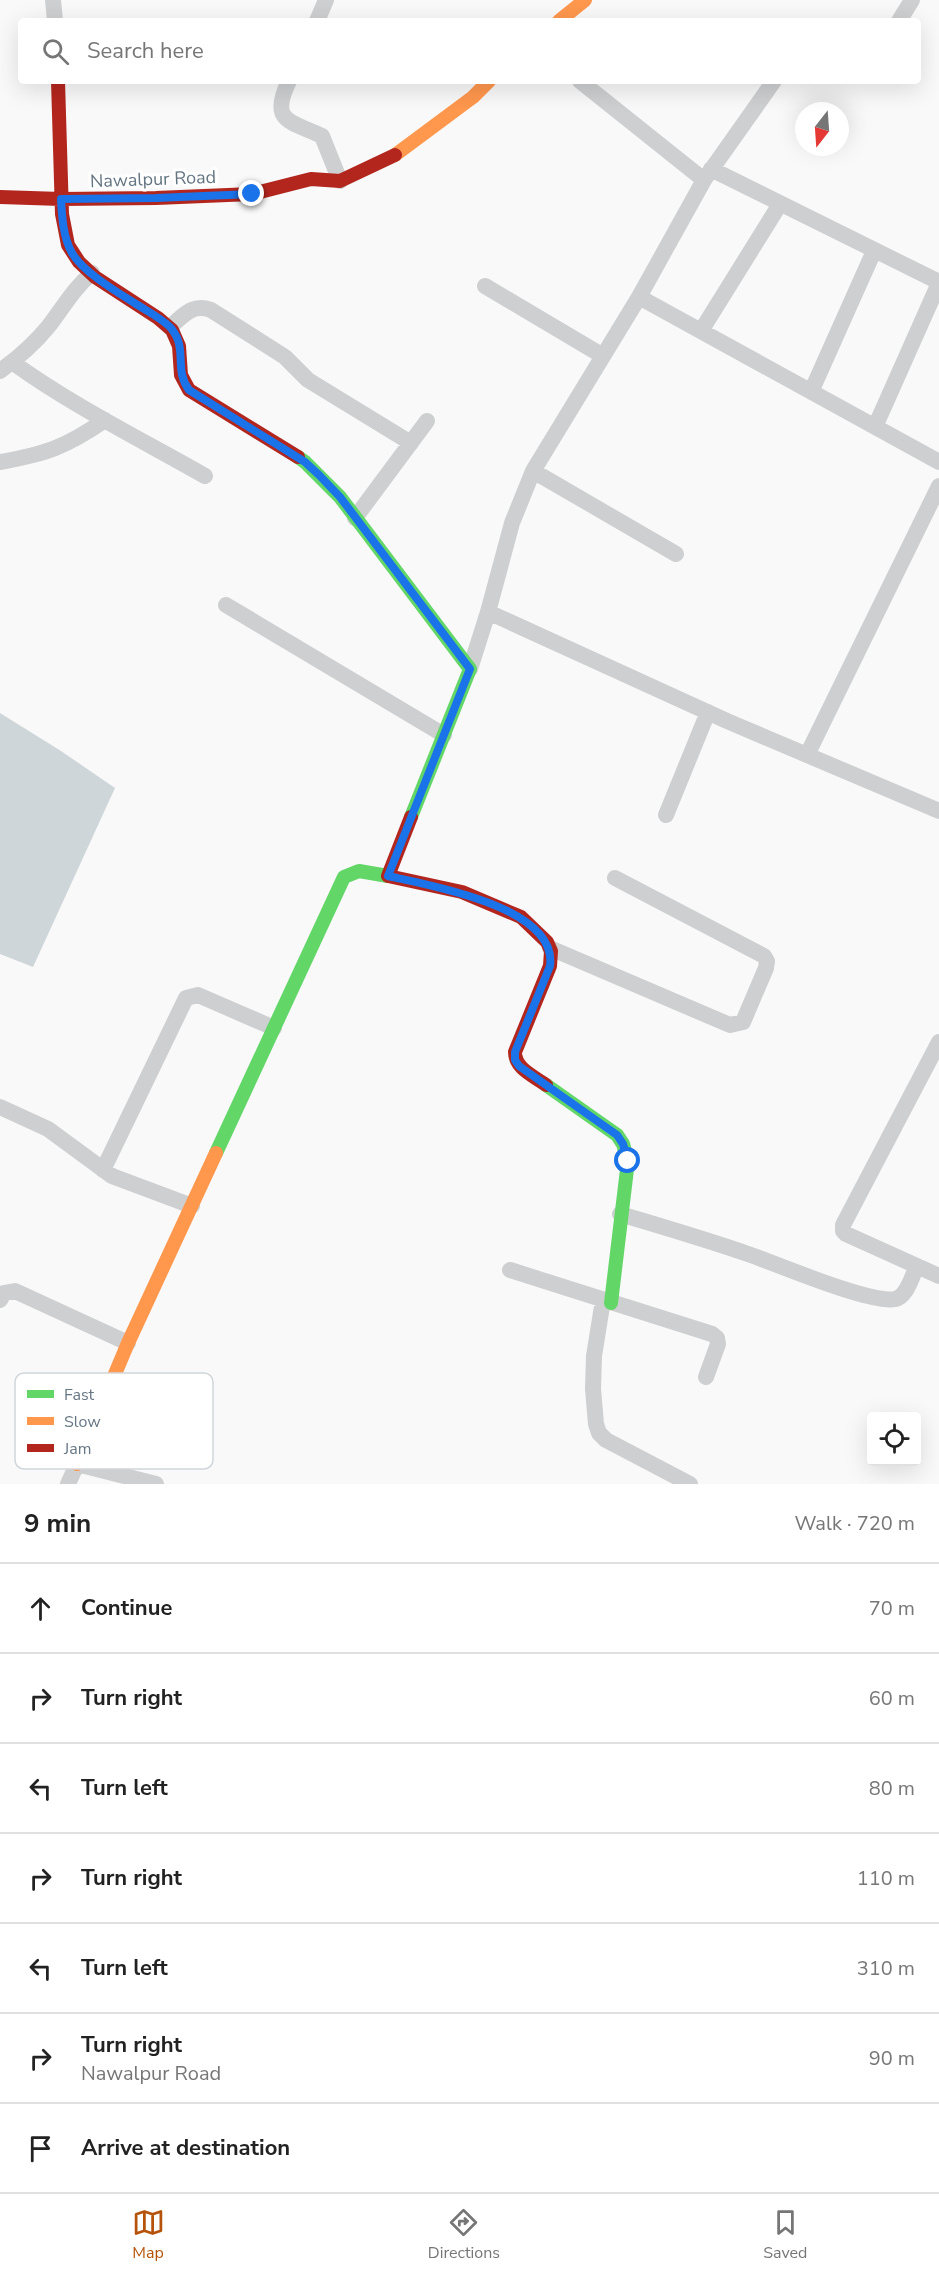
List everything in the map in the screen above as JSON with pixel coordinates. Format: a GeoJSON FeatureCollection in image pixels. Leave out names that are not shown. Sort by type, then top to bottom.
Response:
{"type":"FeatureCollection","features":[{"type":"Feature","properties":{"kind":"street"},"geometry":{"type":"LineString","coordinates":[[53,0],[55,18]]}},
{"type":"Feature","properties":{"kind":"street"},"geometry":{"type":"LineString","coordinates":[[318,18],[326,0]]}},
{"type":"Feature","properties":{"kind":"street"},"geometry":{"type":"LineString","coordinates":[[562,18],[585,0]]}},
{"type":"Feature","properties":{"kind":"street"},"geometry":{"type":"LineString","coordinates":[[901,18],[912,0]]}},
{"type":"Feature","properties":{"kind":"street"},"geometry":{"type":"LineString","coordinates":[[58,84],[61,199],[65,236],[72,254],[92,273],[170,327],[180,341],[181,374],[189,390],[305,462],[340,497],[470,669]]}},
{"type":"Feature","properties":{"kind":"street"},"geometry":{"type":"LineString","coordinates":[[288,84],[280,106],[282,116],[291,123],[322,136],[340,181]]}},
{"type":"Feature","properties":{"kind":"street","name":"Nawalpur Road"},"geometry":{"type":"LineString","coordinates":[[0,197],[156,198],[252,194],[311,180],[340,181],[399,153],[473,97],[486,84]]}},
{"type":"Feature","properties":{"kind":"street"},"geometry":{"type":"LineString","coordinates":[[584,84],[707,174],[780,204],[939,283],[875,427]]}},
{"type":"Feature","properties":{"kind":"street"},"geometry":{"type":"LineString","coordinates":[[388,876],[470,669],[512,523],[533,471],[639,297],[707,174],[772,84]]}},
{"type":"Feature","properties":{"kind":"street"},"geometry":{"type":"LineString","coordinates":[[701,331],[780,204]]}},
{"type":"Feature","properties":{"kind":"street"},"geometry":{"type":"LineString","coordinates":[[811,392],[874,251]]}},
{"type":"Feature","properties":{"kind":"street"},"geometry":{"type":"LineString","coordinates":[[92,273],[76,286],[48,326],[32,344],[6,367],[41,383],[205,476]]}},
{"type":"Feature","properties":{"kind":"street"},"geometry":{"type":"LineString","coordinates":[[485,286],[603,356]]}},
{"type":"Feature","properties":{"kind":"street"},"geometry":{"type":"LineString","coordinates":[[639,297],[875,427],[937,458]]}},
{"type":"Feature","properties":{"kind":"street"},"geometry":{"type":"LineString","coordinates":[[170,327],[192,308],[202,307],[211,310],[285,357],[308,380],[411,443]]}},
{"type":"Feature","properties":{"kind":"street"},"geometry":{"type":"LineString","coordinates":[[0,462],[58,448],[75,441],[105,420]]}},
{"type":"Feature","properties":{"kind":"street"},"geometry":{"type":"LineString","coordinates":[[356,518],[427,421]]}},
{"type":"Feature","properties":{"kind":"street"},"geometry":{"type":"LineString","coordinates":[[533,471],[676,554]]}},
{"type":"Feature","properties":{"kind":"street"},"geometry":{"type":"LineString","coordinates":[[807,755],[939,486]]}},
{"type":"Feature","properties":{"kind":"street"},"geometry":{"type":"LineString","coordinates":[[226,604],[444,735]]}},
{"type":"Feature","properties":{"kind":"street"},"geometry":{"type":"LineString","coordinates":[[488,612],[708,712],[939,811]]}},
{"type":"Feature","properties":{"kind":"street"},"geometry":{"type":"LineString","coordinates":[[666,815],[708,712]]}},
{"type":"Feature","properties":{"kind":"street"},"geometry":{"type":"LineString","coordinates":[[115,1373],[344,877],[350,871],[357,870],[462,892],[520,917],[547,942],[550,948],[550,966],[515,1052],[515,1060],[519,1066],[617,1135],[623,1144],[628,1161],[607,1302],[594,1356],[593,1389],[596,1424],[599,1433],[606,1440],[690,1484]]}},
{"type":"Feature","properties":{"kind":"street"},"geometry":{"type":"LineString","coordinates":[[550,948],[730,1025],[743,1023],[766,968],[767,960],[764,956],[615,878]]}},
{"type":"Feature","properties":{"kind":"street"},"geometry":{"type":"LineString","coordinates":[[103,1170],[186,998],[198,996],[274,1028]]}},
{"type":"Feature","properties":{"kind":"street"},"geometry":{"type":"LineString","coordinates":[[939,1042],[843,1225],[843,1231],[846,1234],[939,1276]]}},
{"type":"Feature","properties":{"kind":"street"},"geometry":{"type":"LineString","coordinates":[[2,1112],[48,1129],[112,1176],[192,1206]]}},
{"type":"Feature","properties":{"kind":"street"},"geometry":{"type":"LineString","coordinates":[[620,1214],[749,1255],[853,1292],[889,1299],[900,1297],[905,1292],[917,1266]]}},
{"type":"Feature","properties":{"kind":"street"},"geometry":{"type":"LineString","coordinates":[[510,1269],[712,1334],[717,1338],[718,1344],[706,1377]]}},
{"type":"Feature","properties":{"kind":"street"},"geometry":{"type":"LineString","coordinates":[[0,1300],[4,1293],[15,1291],[128,1343]]}},
{"type":"Feature","properties":{"kind":"street"},"geometry":{"type":"LineString","coordinates":[[68,1484],[75,1469]]}},
{"type":"Feature","properties":{"kind":"street"},"geometry":{"type":"LineString","coordinates":[[97,1469],[156,1484]]}},
{"type":"Feature","properties":{"kind":"shaded area"},"geometry":{"type":"Polygon","coordinates":[[[0,713],[115,788],[33,967],[0,954],[0,713]]]}},
{"type":"Feature","properties":{"kind":"traffic: fast"},"geometry":{"type":"LineString","coordinates":[[298,457],[340,497],[470,669],[411,817]]}},
{"type":"Feature","properties":{"kind":"traffic: fast"},"geometry":{"type":"LineString","coordinates":[[216,1153],[344,877],[359,871],[388,876]]}},
{"type":"Feature","properties":{"kind":"traffic: fast"},"geometry":{"type":"LineString","coordinates":[[546,1085],[617,1135],[623,1144],[628,1161],[611,1303]]}},
{"type":"Feature","properties":{"kind":"traffic: slow"},"geometry":{"type":"LineString","coordinates":[[563,18],[585,0]]}},
{"type":"Feature","properties":{"kind":"traffic: slow"},"geometry":{"type":"LineString","coordinates":[[395,155],[473,97],[486,84]]}},
{"type":"Feature","properties":{"kind":"traffic: slow"},"geometry":{"type":"LineString","coordinates":[[115,1373],[216,1153]]}},
{"type":"Feature","properties":{"kind":"traffic: jam"},"geometry":{"type":"LineString","coordinates":[[58,84],[62,214],[68,245],[79,262],[95,277],[158,318],[172,330],[179,346],[181,375],[189,390],[298,457]]}},
{"type":"Feature","properties":{"kind":"traffic: jam"},"geometry":{"type":"LineString","coordinates":[[0,197],[156,198],[252,194],[311,179],[340,181],[395,155]]}},
{"type":"Feature","properties":{"kind":"traffic: jam"},"geometry":{"type":"LineString","coordinates":[[411,817],[388,876],[462,892],[521,917],[547,942],[551,951],[550,966],[515,1052],[522,1068],[546,1085]]}},
{"type":"Feature","properties":{"kind":"route"},"geometry":{"type":"LineString","coordinates":[[252,194],[61,199],[65,236],[72,254],[92,273],[170,327],[180,341],[181,374],[189,390],[305,462],[340,497],[470,669],[388,876],[462,892],[520,917],[547,942],[551,951],[550,966],[515,1052],[515,1060],[519,1066],[617,1135],[627,1152],[628,1161]]}}]}
